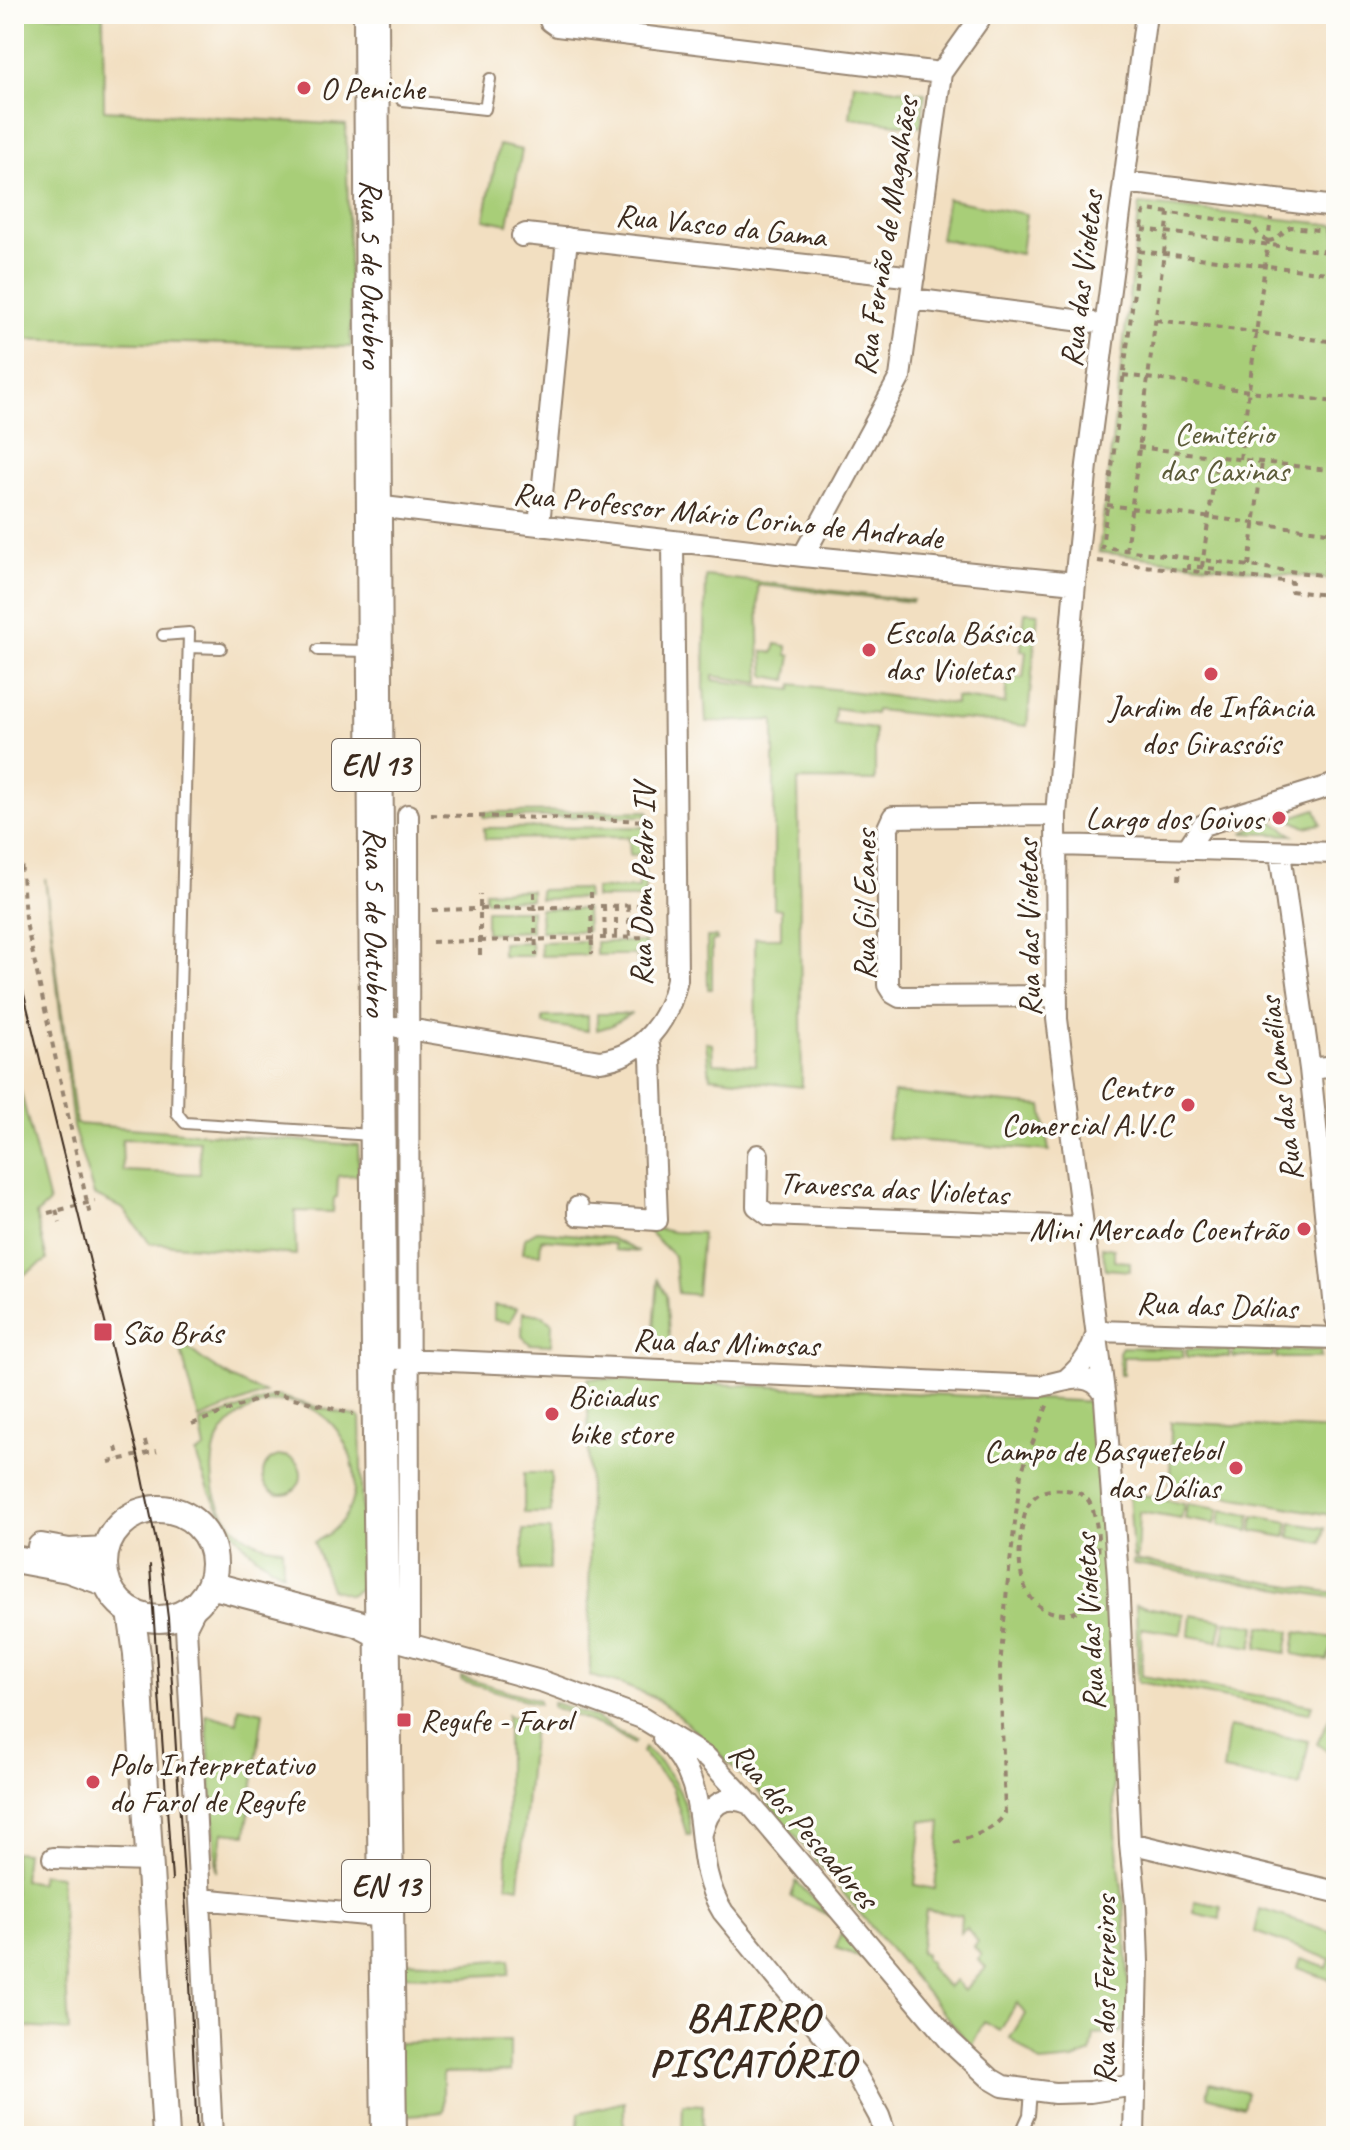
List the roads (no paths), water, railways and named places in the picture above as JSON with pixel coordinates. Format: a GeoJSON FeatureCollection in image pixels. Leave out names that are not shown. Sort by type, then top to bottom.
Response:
{"type":"FeatureCollection","features":[{"type":"Feature","properties":{"kind":"main road","name":"Rua 5 de Outubro"},"geometry":{"type":"LineString","coordinates":[[371,14],[375,651],[393,1026],[378,1135],[395,1358],[397,1640]]}},
{"type":"Feature","properties":{"kind":"main road","name":"EN 13"},"geometry":{"type":"LineString","coordinates":[[389,2136],[386,1917],[397,1640]]}},
{"type":"Feature","properties":{"kind":"street"},"geometry":{"type":"LineString","coordinates":[[548,14],[550,21],[557,26],[941,73]]}},
{"type":"Feature","properties":{"kind":"street","name":"Rua Fernão de Magalhães"},"geometry":{"type":"LineString","coordinates":[[803,556],[900,377],[941,73],[983,14]]}},
{"type":"Feature","properties":{"kind":"street","name":"Rua das Violetas"},"geometry":{"type":"LineString","coordinates":[[1130,1843],[1118,1578],[1104,1393],[1056,996],[1056,815],[1075,583],[1146,14]]}},
{"type":"Feature","properties":{"kind":"street"},"geometry":{"type":"LineString","coordinates":[[1124,182],[1336,207]]}},
{"type":"Feature","properties":{"kind":"street","name":"Rua Vasco da Gama"},"geometry":{"type":"LineString","coordinates":[[522,236],[567,238],[914,277]]}},
{"type":"Feature","properties":{"kind":"street"},"geometry":{"type":"LineString","coordinates":[[539,525],[567,238]]}},
{"type":"Feature","properties":{"kind":"street"},"geometry":{"type":"LineString","coordinates":[[912,299],[1090,322]]}},
{"type":"Feature","properties":{"kind":"street","name":"Rua Professor Mário Corino de Andrade"},"geometry":{"type":"LineString","coordinates":[[375,506],[803,556],[1075,583]]}},
{"type":"Feature","properties":{"kind":"street","name":"Rua Dom Pedro IV"},"geometry":{"type":"LineString","coordinates":[[393,1026],[600,1061],[626,1055],[648,1039],[667,1011],[677,979],[673,541]]}},
{"type":"Feature","properties":{"kind":"street"},"geometry":{"type":"LineString","coordinates":[[1184,856],[1203,825],[1336,784]]}},
{"type":"Feature","properties":{"kind":"street","name":"Rua 5 de Outubro"},"geometry":{"type":"LineString","coordinates":[[395,1358],[393,1026],[408,815]]}},
{"type":"Feature","properties":{"kind":"street","name":"Rua Gil Eanes"},"geometry":{"type":"LineString","coordinates":[[1056,815],[893,817],[888,828],[888,985],[900,997],[1056,996]]}},
{"type":"Feature","properties":{"kind":"street"},"geometry":{"type":"LineString","coordinates":[[1057,845],[1184,856],[1336,853]]}},
{"type":"Feature","properties":{"kind":"street","name":"Rua das Camélias"},"geometry":{"type":"LineString","coordinates":[[1280,853],[1310,1069],[1336,1318]]}},
{"type":"Feature","properties":{"kind":"street"},"geometry":{"type":"LineString","coordinates":[[578,1207],[578,1215],[657,1220],[648,1039]]}},
{"type":"Feature","properties":{"kind":"street"},"geometry":{"type":"LineString","coordinates":[[1310,1069],[1336,1066]]}},
{"type":"Feature","properties":{"kind":"street","name":"Travessa das Violetas"},"geometry":{"type":"LineString","coordinates":[[758,1155],[757,1206],[769,1215],[1082,1227]]}},
{"type":"Feature","properties":{"kind":"street"},"geometry":{"type":"LineString","coordinates":[[1063,1380],[1091,1351],[1097,1331]]}},
{"type":"Feature","properties":{"kind":"street","name":"Rua das Dálias"},"geometry":{"type":"LineString","coordinates":[[1097,1331],[1336,1338]]}},
{"type":"Feature","properties":{"kind":"street","name":"Rua das Mimosas"},"geometry":{"type":"LineString","coordinates":[[395,1358],[1041,1386],[1084,1378],[1094,1381],[1104,1393]]}},
{"type":"Feature","properties":{"kind":"street"},"geometry":{"type":"LineString","coordinates":[[204,1594],[184,1613],[168,1618],[155,1619],[131,1612],[117,1599],[107,1583],[104,1564],[105,1550],[120,1525],[139,1513],[165,1510],[179,1513],[194,1522],[205,1535],[212,1551],[214,1568],[204,1594],[186,1627],[212,2136]]}},
{"type":"Feature","properties":{"kind":"street"},"geometry":{"type":"LineString","coordinates":[[14,1542],[69,1552],[105,1550]]}},
{"type":"Feature","properties":{"kind":"street"},"geometry":{"type":"LineString","coordinates":[[14,1559],[68,1569],[107,1583]]}},
{"type":"Feature","properties":{"kind":"street"},"geometry":{"type":"LineString","coordinates":[[204,1594],[359,1624],[397,1640]]}},
{"type":"Feature","properties":{"kind":"street"},"geometry":{"type":"LineString","coordinates":[[131,1612],[137,1654],[166,2136]]}},
{"type":"Feature","properties":{"kind":"street","name":"Rua dos Pescadores"},"geometry":{"type":"LineString","coordinates":[[397,1640],[544,1682],[642,1718],[707,1758],[750,1804],[950,2041],[976,2068],[1003,2086],[1031,2092],[1079,2093],[1135,2085]]}},
{"type":"Feature","properties":{"kind":"street"},"geometry":{"type":"LineString","coordinates":[[642,1718],[682,1758],[690,1776],[699,1804],[708,1883],[716,1901],[856,2074],[879,2116],[886,2136]]}},
{"type":"Feature","properties":{"kind":"street"},"geometry":{"type":"LineString","coordinates":[[702,1834],[710,1812],[720,1803],[732,1799],[750,1804]]}},
{"type":"Feature","properties":{"kind":"street"},"geometry":{"type":"LineString","coordinates":[[1130,1843],[1336,1892]]}},
{"type":"Feature","properties":{"kind":"street","name":"Rua dos Ferreiros"},"geometry":{"type":"LineString","coordinates":[[1130,1843],[1138,1962],[1134,2136]]}},
{"type":"Feature","properties":{"kind":"street"},"geometry":{"type":"LineString","coordinates":[[53,1858],[148,1861]]}},
{"type":"Feature","properties":{"kind":"street"},"geometry":{"type":"LineString","coordinates":[[201,1899],[386,1917]]}},
{"type":"Feature","properties":{"kind":"lane"},"geometry":{"type":"LineString","coordinates":[[402,100],[485,109],[490,79]]}},
{"type":"Feature","properties":{"kind":"lane"},"geometry":{"type":"LineString","coordinates":[[163,635],[189,633],[177,1113],[185,1123],[378,1135]]}},
{"type":"Feature","properties":{"kind":"lane"},"geometry":{"type":"LineString","coordinates":[[189,647],[221,648]]}},
{"type":"Feature","properties":{"kind":"lane"},"geometry":{"type":"LineString","coordinates":[[318,650],[375,651]]}},
{"type":"Feature","properties":{"kind":"lane"},"geometry":{"type":"LineString","coordinates":[[1024,2126],[1029,2115],[1031,2092]]}},
{"type":"Feature","properties":{"kind":"tram line"},"geometry":{"type":"LineString","coordinates":[[14,954],[140,1464],[162,1570],[168,1618],[197,2136]]}},
{"type":"Feature","properties":{"kind":"tram line"},"geometry":{"type":"LineString","coordinates":[[150,1565],[172,1880]]}},
{"type":"Feature","properties":{"kind":"place","name":"O Peniche"},"geometry":{"type":"Point","coordinates":[304,88]}},
{"type":"Feature","properties":{"kind":"place","name":"Escola Básica das Violetas"},"geometry":{"type":"Point","coordinates":[869,650]}},
{"type":"Feature","properties":{"kind":"place","name":"Jardim de Infância dos Girassóis"},"geometry":{"type":"Point","coordinates":[1211,674]}},
{"type":"Feature","properties":{"kind":"place","name":"Largo dos Goivos"},"geometry":{"type":"Point","coordinates":[1279,818]}},
{"type":"Feature","properties":{"kind":"place","name":"Centro Comercial A.V.C"},"geometry":{"type":"Point","coordinates":[1188,1105]}},
{"type":"Feature","properties":{"kind":"place","name":"Mini Mercado Coentrão"},"geometry":{"type":"Point","coordinates":[1304,1229]}},
{"type":"Feature","properties":{"kind":"place","name":"São Brás"},"geometry":{"type":"Point","coordinates":[103,1332]}},
{"type":"Feature","properties":{"kind":"place","name":"Biciadus bike store"},"geometry":{"type":"Point","coordinates":[552,1414]}},
{"type":"Feature","properties":{"kind":"place","name":"Campo de Basquetebol das Dálias"},"geometry":{"type":"Point","coordinates":[1236,1468]}},
{"type":"Feature","properties":{"kind":"place","name":"Regufe - Farol"},"geometry":{"type":"Point","coordinates":[404,1720]}},
{"type":"Feature","properties":{"kind":"place","name":"Polo Interpretativo do Farol de Regufe"},"geometry":{"type":"Point","coordinates":[93,1782]}},
{"type":"Feature","properties":{"kind":"district","name":"BAIRRO PISCATÓRIO"},"geometry":{"type":"Point","coordinates":[753,2039]}},
{"type":"Feature","properties":{"kind":"park label","name":"Cemitério das Caxinas"},"geometry":{"type":"Point","coordinates":[1224,452]}}]}
